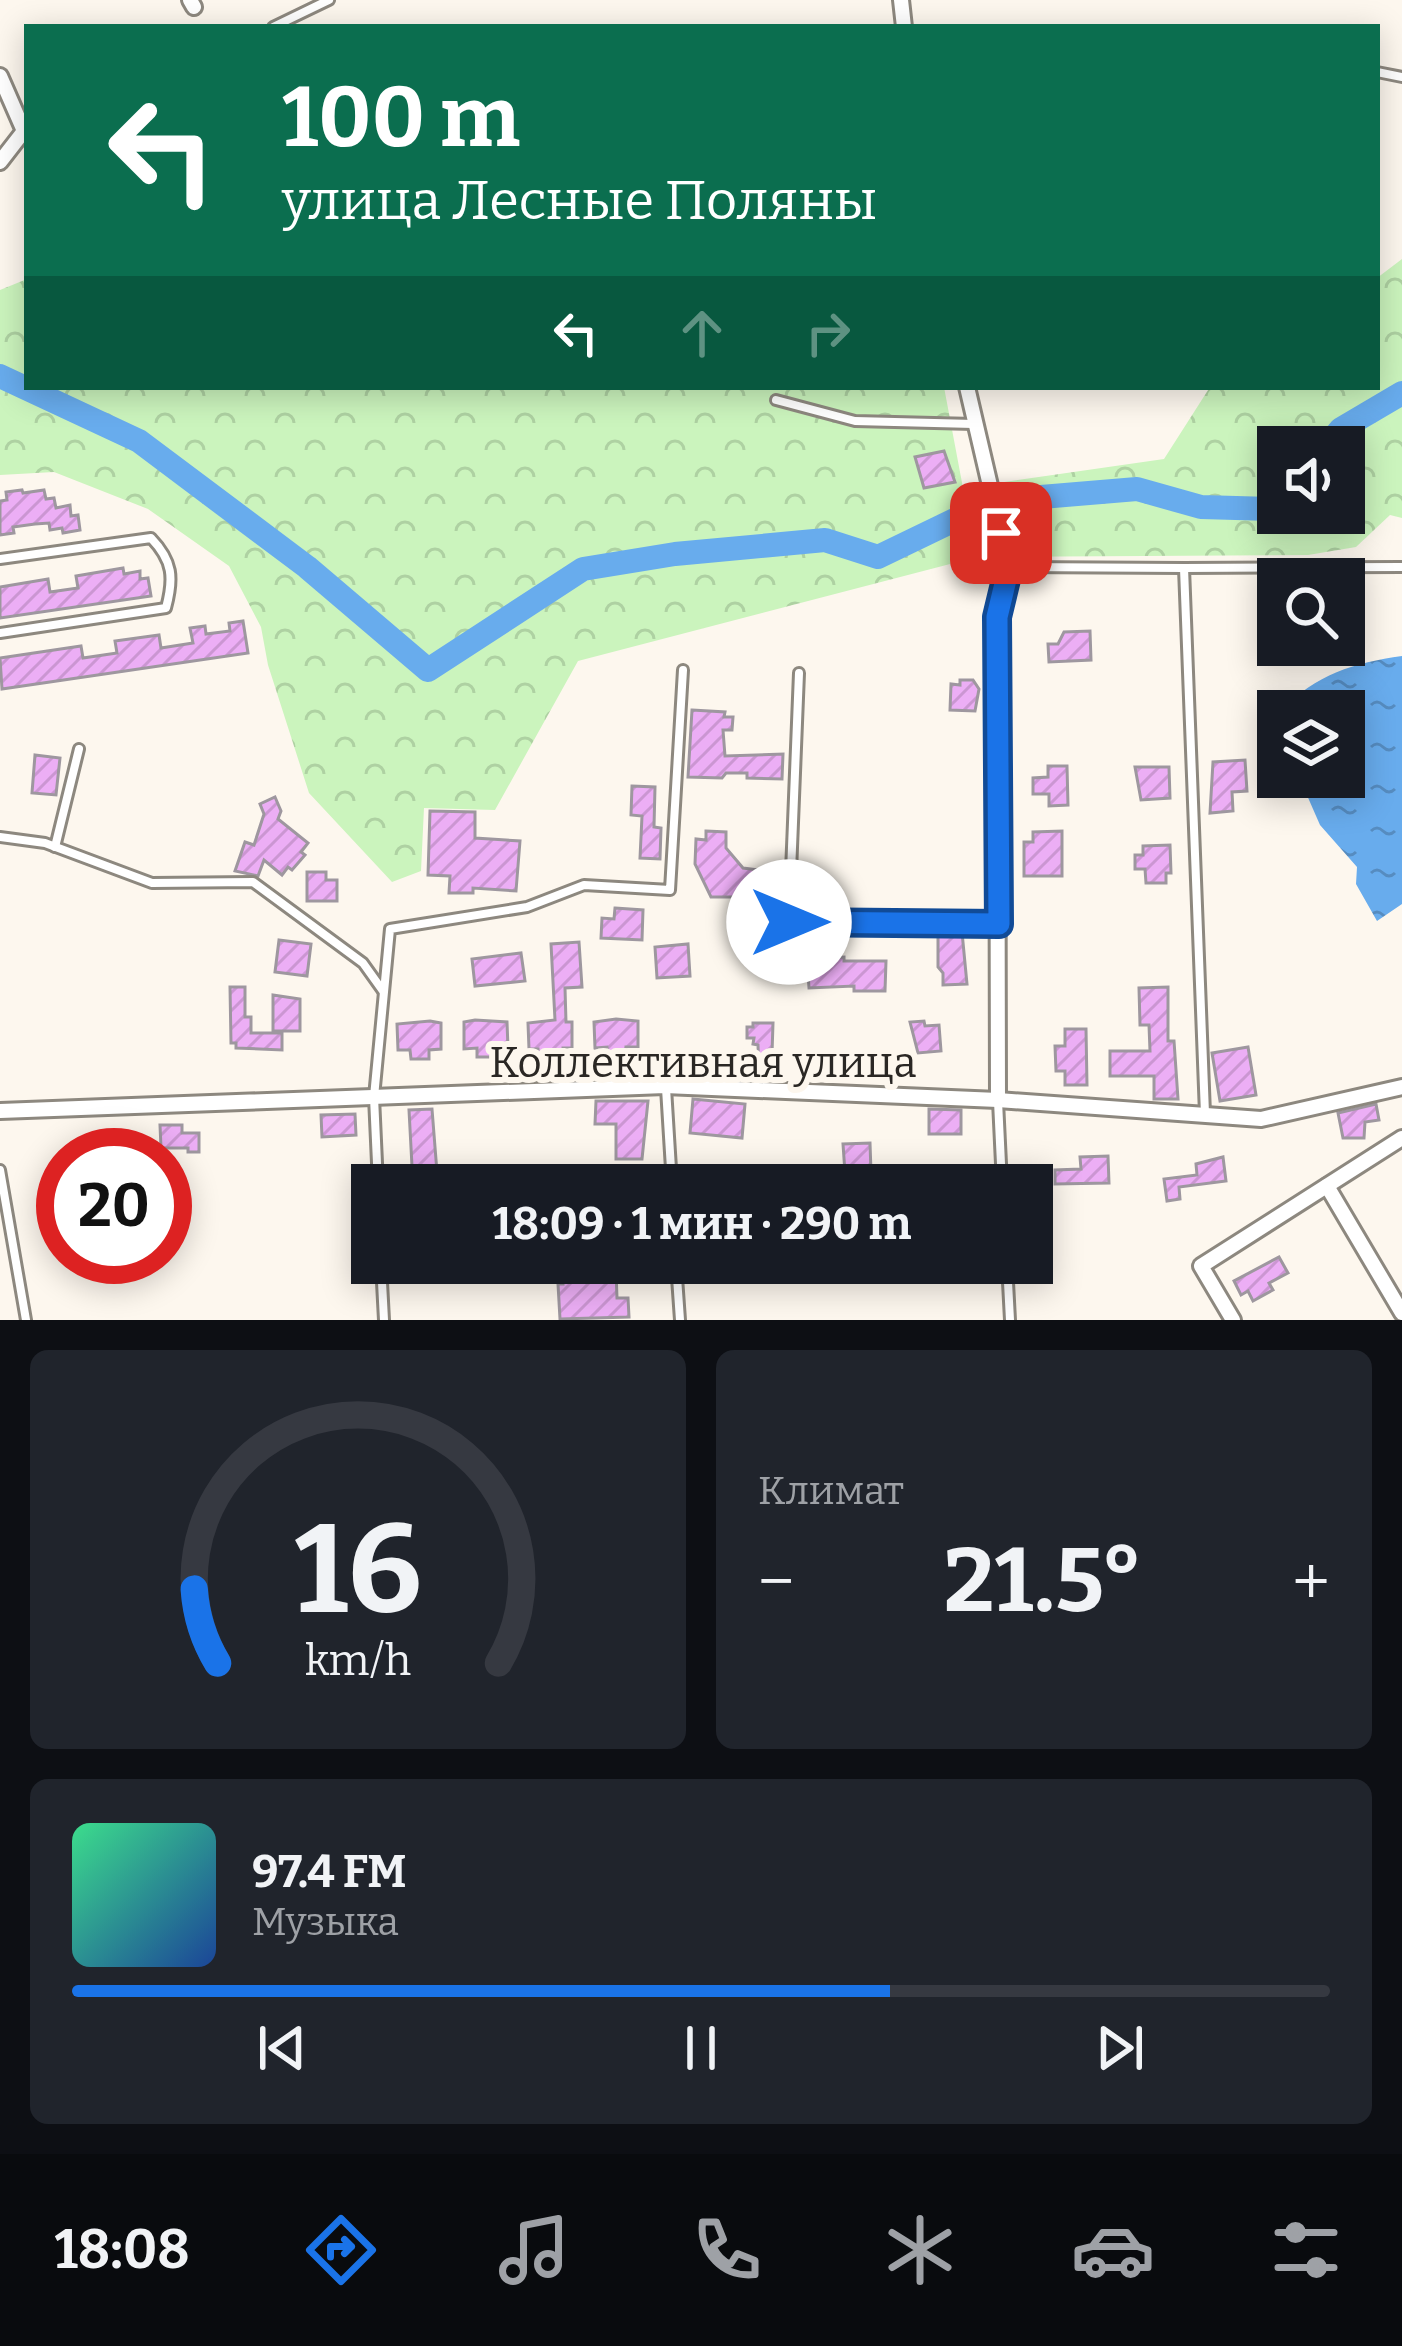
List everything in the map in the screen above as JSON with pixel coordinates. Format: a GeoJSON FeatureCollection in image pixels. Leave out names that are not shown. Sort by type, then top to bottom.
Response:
{"type":"FeatureCollection","features":[{"type":"Feature","properties":{"kind":"street"},"geometry":{"type":"LineString","coordinates":[[0,76],[24,131],[0,162]]}},
{"type":"Feature","properties":{"kind":"street"},"geometry":{"type":"LineString","coordinates":[[968,390],[1009,567],[997,617],[998,1100]]}},
{"type":"Feature","properties":{"kind":"street","name":"Коллективная улица"},"geometry":{"type":"LineString","coordinates":[[0,1111],[665,1086],[998,1100],[1261,1119],[1402,1088]]}},
{"type":"Feature","properties":{"kind":"street"},"geometry":{"type":"LineString","coordinates":[[1232,1320],[1202,1266],[1402,1138]]}},
{"type":"Feature","properties":{"kind":"street"},"geometry":{"type":"LineString","coordinates":[[1327,1186],[1402,1313]]}},
{"type":"Feature","properties":{"kind":"lane"},"geometry":{"type":"LineString","coordinates":[[279,24],[329,0]]}},
{"type":"Feature","properties":{"kind":"lane"},"geometry":{"type":"LineString","coordinates":[[776,400],[855,421],[976,424]]}},
{"type":"Feature","properties":{"kind":"lane"},"geometry":{"type":"LineString","coordinates":[[0,560],[151,538],[168,556],[172,583],[166,608],[0,632]]}},
{"type":"Feature","properties":{"kind":"lane"},"geometry":{"type":"LineString","coordinates":[[1009,567],[1402,567]]}},
{"type":"Feature","properties":{"kind":"lane"},"geometry":{"type":"LineString","coordinates":[[1184,568],[1205,1115]]}},
{"type":"Feature","properties":{"kind":"lane"},"geometry":{"type":"LineString","coordinates":[[377,1164],[374,1097],[390,929],[527,907],[584,885],[670,890],[683,670]]}},
{"type":"Feature","properties":{"kind":"lane"},"geometry":{"type":"LineString","coordinates":[[800,673],[789,922],[999,924]]}},
{"type":"Feature","properties":{"kind":"lane"},"geometry":{"type":"LineString","coordinates":[[55,847],[79,748]]}},
{"type":"Feature","properties":{"kind":"lane"},"geometry":{"type":"LineString","coordinates":[[0,837],[55,847],[152,883],[253,882],[364,962],[384,993]]}},
{"type":"Feature","properties":{"kind":"lane"},"geometry":{"type":"LineString","coordinates":[[665,1086],[670,1164]]}},
{"type":"Feature","properties":{"kind":"lane"},"geometry":{"type":"LineString","coordinates":[[998,1100],[1002,1164]]}},
{"type":"Feature","properties":{"kind":"lane"},"geometry":{"type":"LineString","coordinates":[[0,1171],[26,1320]]}},
{"type":"Feature","properties":{"kind":"lane"},"geometry":{"type":"LineString","coordinates":[[382,1284],[384,1320]]}},
{"type":"Feature","properties":{"kind":"lane"},"geometry":{"type":"LineString","coordinates":[[677,1284],[680,1320]]}},
{"type":"Feature","properties":{"kind":"lane"},"geometry":{"type":"LineString","coordinates":[[1007,1284],[1010,1320]]}},
{"type":"Feature","properties":{"kind":"green space"},"geometry":{"type":"Polygon","coordinates":[[[1402,259],[1402,518],[1390,515],[1356,547],[1308,555],[977,557],[578,661],[495,810],[424,808],[421,871],[392,882],[309,793],[268,665],[261,627],[229,566],[148,509],[54,472],[0,475],[0,290],[24,280],[24,390],[945,390],[963,488],[1164,459],[1208,390],[1380,390],[1380,276],[1402,259]]]}},
{"type":"Feature","properties":{"kind":"water"},"geometry":{"type":"Polygon","coordinates":[[[1402,656],[1402,904],[1377,921],[1356,884],[1357,867],[1320,825],[1308,798],[1365,798],[1365,690],[1305,690],[1368,662],[1402,656]]]}},
{"type":"Feature","properties":{"kind":"building"},"geometry":{"type":"Polygon","coordinates":[[[944,451],[955,482],[924,488],[915,457],[944,451]]]}},
{"type":"Feature","properties":{"kind":"building"},"geometry":{"type":"Polygon","coordinates":[[[44,490],[46,499],[54,498],[56,508],[70,505],[71,516],[78,515],[80,530],[63,533],[62,528],[50,530],[49,523],[13,527],[14,533],[0,535],[0,501],[7,500],[6,492],[44,490]]]}},
{"type":"Feature","properties":{"kind":"building"},"geometry":{"type":"Polygon","coordinates":[[[123,568],[124,574],[140,571],[140,579],[148,578],[151,596],[0,618],[0,587],[48,579],[50,592],[78,588],[76,576],[123,568]]]}},
{"type":"Feature","properties":{"kind":"building"},"geometry":{"type":"Polygon","coordinates":[[[243,621],[248,653],[2,689],[0,658],[81,646],[83,658],[117,653],[115,641],[159,635],[161,648],[193,643],[190,628],[205,626],[206,634],[230,631],[229,623],[243,621]]]}},
{"type":"Feature","properties":{"kind":"building"},"geometry":{"type":"Polygon","coordinates":[[[1090,631],[1091,660],[1049,662],[1048,644],[1058,644],[1064,632],[1090,631]]]}},
{"type":"Feature","properties":{"kind":"building"},"geometry":{"type":"Polygon","coordinates":[[[960,680],[973,680],[979,689],[975,711],[950,710],[951,684],[960,685],[960,680]]]}},
{"type":"Feature","properties":{"kind":"building"},"geometry":{"type":"Polygon","coordinates":[[[692,710],[733,717],[732,730],[723,730],[725,756],[783,754],[782,779],[747,778],[747,773],[688,777],[692,710]]]}},
{"type":"Feature","properties":{"kind":"building"},"geometry":{"type":"Polygon","coordinates":[[[35,755],[60,758],[56,795],[32,793],[35,755]]]}},
{"type":"Feature","properties":{"kind":"building"},"geometry":{"type":"Polygon","coordinates":[[[1245,760],[1247,791],[1232,792],[1233,811],[1210,813],[1213,762],[1245,760]]]}},
{"type":"Feature","properties":{"kind":"building"},"geometry":{"type":"Polygon","coordinates":[[[1048,766],[1067,766],[1068,805],[1049,806],[1049,794],[1033,794],[1033,778],[1048,777],[1048,766]]]}},
{"type":"Feature","properties":{"kind":"building"},"geometry":{"type":"Polygon","coordinates":[[[1135,767],[1169,767],[1170,798],[1141,800],[1135,767]]]}},
{"type":"Feature","properties":{"kind":"building"},"geometry":{"type":"Polygon","coordinates":[[[632,786],[655,787],[654,827],[661,828],[660,859],[640,858],[642,816],[631,815],[632,786]]]}},
{"type":"Feature","properties":{"kind":"building"},"geometry":{"type":"Polygon","coordinates":[[[275,797],[281,811],[278,819],[308,843],[301,852],[305,855],[282,875],[264,860],[258,876],[235,871],[245,842],[254,845],[264,814],[260,804],[275,797]]]}},
{"type":"Feature","properties":{"kind":"building"},"geometry":{"type":"Polygon","coordinates":[[[430,811],[475,812],[475,838],[520,841],[516,891],[473,888],[473,893],[449,893],[450,876],[428,875],[430,811]]]}},
{"type":"Feature","properties":{"kind":"building"},"geometry":{"type":"Polygon","coordinates":[[[706,831],[726,832],[726,848],[743,868],[759,870],[757,889],[748,897],[711,897],[695,864],[696,839],[706,840],[706,831]]]}},
{"type":"Feature","properties":{"kind":"building"},"geometry":{"type":"Polygon","coordinates":[[[1062,831],[1062,876],[1024,876],[1024,842],[1033,842],[1033,832],[1062,831]]]}},
{"type":"Feature","properties":{"kind":"building"},"geometry":{"type":"Polygon","coordinates":[[[1170,845],[1171,873],[1166,873],[1166,883],[1146,883],[1145,869],[1135,869],[1135,855],[1143,855],[1143,846],[1170,845]]]}},
{"type":"Feature","properties":{"kind":"building"},"geometry":{"type":"Polygon","coordinates":[[[307,872],[326,872],[326,880],[337,880],[337,901],[307,901],[307,872]]]}},
{"type":"Feature","properties":{"kind":"building"},"geometry":{"type":"Polygon","coordinates":[[[615,908],[643,910],[642,940],[601,938],[602,918],[614,919],[615,908]]]}},
{"type":"Feature","properties":{"kind":"building"},"geometry":{"type":"Polygon","coordinates":[[[938,932],[962,932],[967,984],[943,985],[938,932]]]}},
{"type":"Feature","properties":{"kind":"building"},"geometry":{"type":"Polygon","coordinates":[[[279,940],[311,944],[307,976],[275,972],[279,940]]]}},
{"type":"Feature","properties":{"kind":"building"},"geometry":{"type":"Polygon","coordinates":[[[579,942],[582,987],[565,988],[572,1048],[563,1048],[563,1077],[538,1078],[538,1049],[529,1049],[528,1023],[555,1020],[551,944],[579,942]]]}},
{"type":"Feature","properties":{"kind":"building"},"geometry":{"type":"Polygon","coordinates":[[[688,944],[690,976],[657,978],[655,947],[688,944]]]}},
{"type":"Feature","properties":{"kind":"building"},"geometry":{"type":"Polygon","coordinates":[[[521,953],[525,981],[475,986],[472,959],[521,953]]]}},
{"type":"Feature","properties":{"kind":"building"},"geometry":{"type":"Polygon","coordinates":[[[844,957],[844,961],[886,961],[885,991],[854,991],[854,986],[809,988],[807,959],[844,957]]]}},
{"type":"Feature","properties":{"kind":"building"},"geometry":{"type":"Polygon","coordinates":[[[230,987],[245,987],[245,1017],[251,1017],[251,1033],[282,1033],[282,1050],[236,1048],[231,1043],[230,987]]]}},
{"type":"Feature","properties":{"kind":"building"},"geometry":{"type":"Polygon","coordinates":[[[1168,987],[1168,1041],[1174,1041],[1178,1099],[1154,1099],[1154,1076],[1110,1076],[1110,1051],[1150,1051],[1149,1025],[1140,1025],[1139,988],[1168,987]]]}},
{"type":"Feature","properties":{"kind":"building"},"geometry":{"type":"Polygon","coordinates":[[[273,995],[300,999],[300,1031],[273,1031],[273,995]]]}},
{"type":"Feature","properties":{"kind":"building"},"geometry":{"type":"Polygon","coordinates":[[[638,1021],[638,1047],[626,1047],[626,1056],[608,1056],[607,1047],[595,1048],[594,1022],[638,1021]]]}},
{"type":"Feature","properties":{"kind":"building"},"geometry":{"type":"Polygon","coordinates":[[[924,1021],[925,1026],[939,1025],[941,1051],[918,1053],[910,1022],[924,1021]]]}},
{"type":"Feature","properties":{"kind":"building"},"geometry":{"type":"Polygon","coordinates":[[[464,1022],[507,1022],[508,1048],[495,1048],[495,1057],[477,1057],[477,1048],[464,1049],[464,1022]]]}},
{"type":"Feature","properties":{"kind":"building"},"geometry":{"type":"Polygon","coordinates":[[[441,1023],[441,1049],[429,1050],[429,1059],[411,1059],[410,1050],[398,1050],[397,1024],[441,1023]]]}},
{"type":"Feature","properties":{"kind":"building"},"geometry":{"type":"Polygon","coordinates":[[[773,1023],[772,1054],[778,1054],[779,1078],[759,1079],[758,1045],[753,1044],[754,1038],[747,1038],[747,1027],[773,1023]]]}},
{"type":"Feature","properties":{"kind":"building"},"geometry":{"type":"Polygon","coordinates":[[[1065,1029],[1086,1029],[1087,1085],[1065,1085],[1065,1071],[1056,1071],[1055,1046],[1065,1046],[1065,1029]]]}},
{"type":"Feature","properties":{"kind":"building"},"geometry":{"type":"Polygon","coordinates":[[[1248,1047],[1256,1095],[1220,1101],[1212,1053],[1248,1047]]]}},
{"type":"Feature","properties":{"kind":"building"},"geometry":{"type":"Polygon","coordinates":[[[693,1099],[745,1104],[742,1138],[690,1133],[693,1099]]]}},
{"type":"Feature","properties":{"kind":"building"},"geometry":{"type":"Polygon","coordinates":[[[596,1101],[648,1101],[642,1159],[616,1159],[616,1124],[595,1124],[596,1101]]]}},
{"type":"Feature","properties":{"kind":"building"},"geometry":{"type":"Polygon","coordinates":[[[1376,1104],[1379,1120],[1365,1122],[1364,1138],[1343,1138],[1338,1113],[1376,1104]]]}},
{"type":"Feature","properties":{"kind":"building"},"geometry":{"type":"Polygon","coordinates":[[[432,1109],[436,1164],[412,1164],[409,1110],[432,1109]]]}},
{"type":"Feature","properties":{"kind":"building"},"geometry":{"type":"Polygon","coordinates":[[[929,1109],[961,1110],[961,1134],[929,1134],[929,1109]]]}},
{"type":"Feature","properties":{"kind":"building"},"geometry":{"type":"Polygon","coordinates":[[[355,1114],[356,1135],[322,1137],[321,1115],[355,1114]]]}},
{"type":"Feature","properties":{"kind":"building"},"geometry":{"type":"Polygon","coordinates":[[[192,1133],[199,1133],[199,1152],[192,1152],[192,1133]]]}},
{"type":"Feature","properties":{"kind":"building"},"geometry":{"type":"Polygon","coordinates":[[[870,1143],[871,1164],[844,1164],[843,1144],[870,1143]]]}},
{"type":"Feature","properties":{"kind":"building"},"geometry":{"type":"Polygon","coordinates":[[[1108,1156],[1109,1183],[1055,1184],[1055,1170],[1081,1169],[1080,1157],[1108,1156]]]}},
{"type":"Feature","properties":{"kind":"building"},"geometry":{"type":"Polygon","coordinates":[[[1223,1157],[1226,1181],[1179,1187],[1180,1199],[1167,1201],[1164,1179],[1197,1175],[1196,1164],[1223,1157]]]}},
{"type":"Feature","properties":{"kind":"building"},"geometry":{"type":"Polygon","coordinates":[[[1279,1257],[1288,1273],[1269,1283],[1273,1290],[1253,1301],[1248,1291],[1241,1295],[1234,1281],[1279,1257]]]}},
{"type":"Feature","properties":{"kind":"building"},"geometry":{"type":"Polygon","coordinates":[[[558,1284],[616,1284],[617,1298],[628,1298],[629,1317],[560,1319],[558,1284]]]}},
{"type":"Feature","properties":{"kind":"waterway"},"geometry":{"type":"LineString","coordinates":[[0,376],[24,387]]}},
{"type":"Feature","properties":{"kind":"waterway"},"geometry":{"type":"LineString","coordinates":[[30,390],[139,441],[307,567],[428,670],[583,569],[675,554],[825,540],[878,557],[994,501],[1137,489],[1201,507],[1257,509]]}},
{"type":"Feature","properties":{"kind":"waterway"},"geometry":{"type":"LineString","coordinates":[[1346,426],[1402,393]]}},
{"type":"Feature","properties":{"kind":"route"},"geometry":{"type":"LineString","coordinates":[[789,922],[999,924],[997,617],[1009,567],[1001,533]]}}]}
